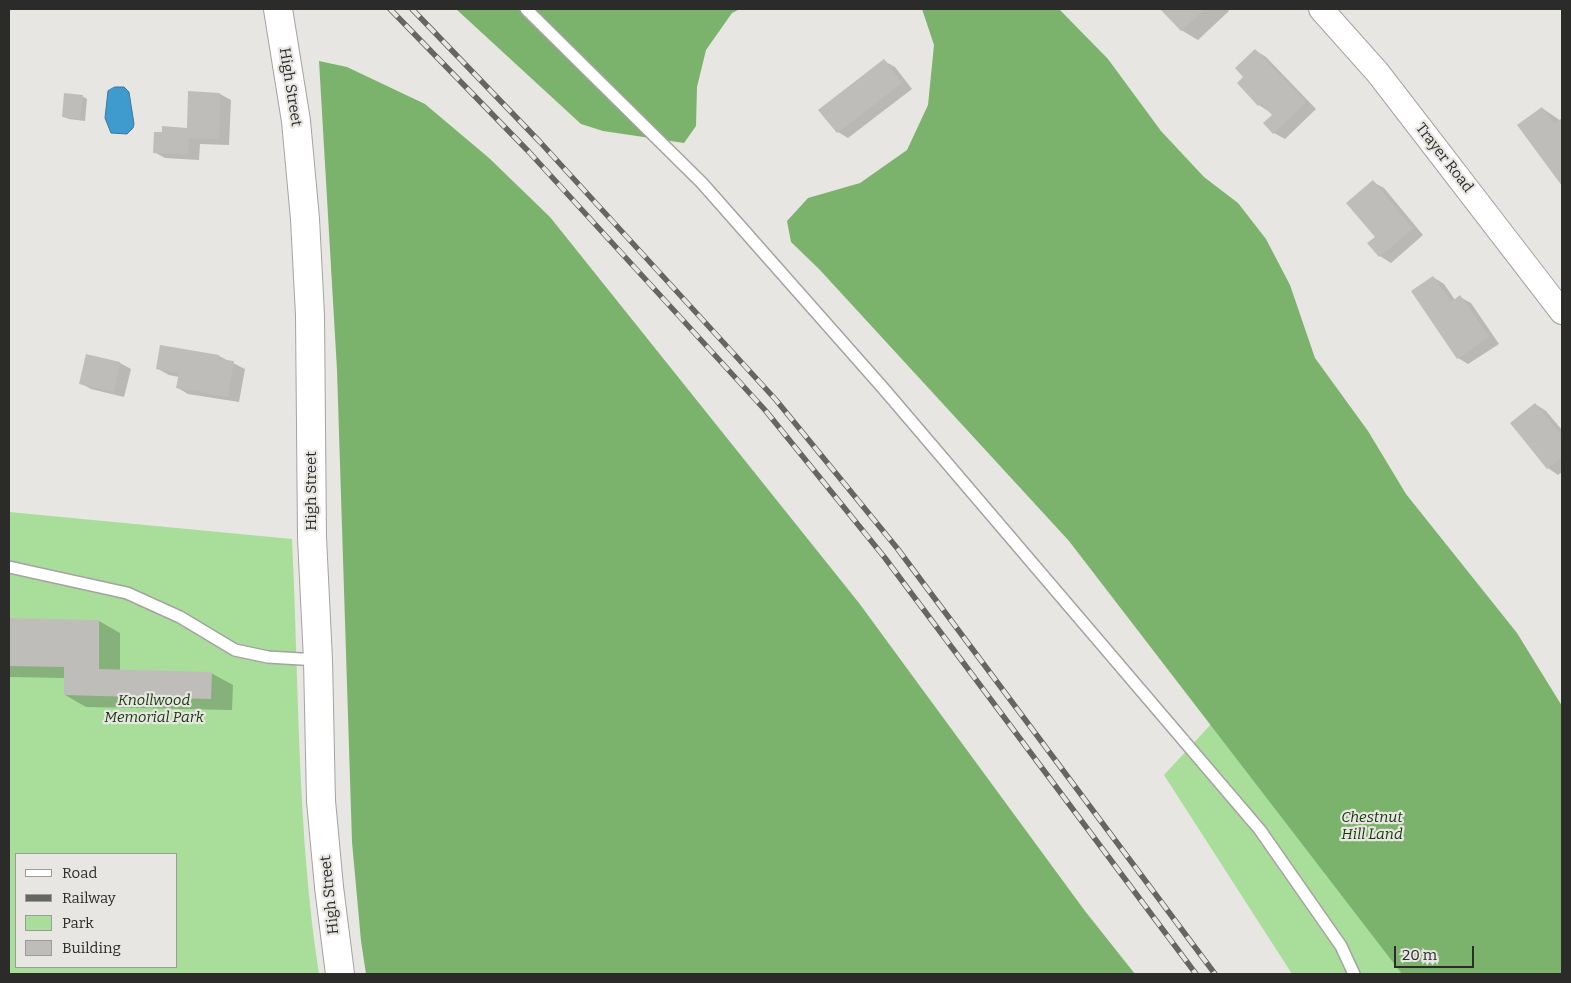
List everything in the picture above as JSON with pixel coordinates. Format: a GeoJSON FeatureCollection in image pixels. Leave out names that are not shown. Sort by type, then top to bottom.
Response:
{"type":"FeatureCollection","features":[{"type":"Feature","properties":{"kind":"street","name":"High Street"},"geometry":{"type":"LineString","coordinates":[[278,9],[296,121],[305,219],[310,315],[312,538],[318,660],[321,801],[331,913],[340,974]]}},
{"type":"Feature","properties":{"kind":"street","name":"Trayer Road"},"geometry":{"type":"LineString","coordinates":[[1322,9],[1378,73],[1558,298]]}},
{"type":"Feature","properties":{"kind":"lane"},"geometry":{"type":"LineString","coordinates":[[526,9],[702,182],[974,494],[1260,830],[1341,946],[1354,974]]}},
{"type":"Feature","properties":{"kind":"lane"},"geometry":{"type":"LineString","coordinates":[[9,568],[127,593],[180,617],[235,650],[268,657],[318,660]]}},
{"type":"Feature","properties":{"kind":"green space"},"geometry":{"type":"Polygon","coordinates":[[[456,9],[740,9],[732,13],[706,50],[697,87],[696,126],[684,143],[603,131],[581,124],[456,9]]]}},
{"type":"Feature","properties":{"kind":"green space","name":"Chestnut Hill Land"},"geometry":{"type":"Polygon","coordinates":[[[922,9],[1059,9],[1108,59],[1161,131],[1204,177],[1238,203],[1266,239],[1290,285],[1315,358],[1368,431],[1406,494],[1517,633],[1562,706],[1562,974],[1402,974],[1069,541],[819,269],[791,242],[787,221],[808,198],[860,183],[907,150],[928,105],[934,45],[922,9]]]}},
{"type":"Feature","properties":{"kind":"green space"},"geometry":{"type":"Polygon","coordinates":[[[319,61],[347,67],[425,104],[489,158],[550,217],[859,603],[1085,911],[1135,974],[366,974],[352,842],[337,370],[319,61]]]}},
{"type":"Feature","properties":{"kind":"green space","name":"Knollwood Memorial Park"},"geometry":{"type":"Polygon","coordinates":[[[9,512],[292,539],[306,866],[319,974],[9,974],[9,512]]]}},
{"type":"Feature","properties":{"kind":"green space","name":"Chestnut Hill Land"},"geometry":{"type":"Polygon","coordinates":[[[1238,695],[1562,974],[1292,974],[1164,775],[1238,695]]]}},
{"type":"Feature","properties":{"kind":"water"},"geometry":{"type":"Polygon","coordinates":[[[115,87],[124,87],[129,92],[134,124],[127,134],[111,133],[105,118],[108,91],[115,87]]]}},
{"type":"Feature","properties":{"kind":"building"},"geometry":{"type":"Polygon","coordinates":[[[1160,9],[1205,9],[1181,31],[1160,9]]]}},
{"type":"Feature","properties":{"kind":"building"},"geometry":{"type":"Polygon","coordinates":[[[1255,49],[1306,102],[1273,134],[1263,123],[1272,115],[1261,103],[1258,106],[1237,83],[1243,77],[1235,68],[1255,49]]]}},
{"type":"Feature","properties":{"kind":"building"},"geometry":{"type":"Polygon","coordinates":[[[884,59],[902,83],[837,133],[818,110],[884,59]]]}},
{"type":"Feature","properties":{"kind":"building"},"geometry":{"type":"Polygon","coordinates":[[[188,91],[220,93],[219,139],[189,138],[188,154],[153,153],[154,132],[162,132],[162,126],[187,128],[188,91]]]}},
{"type":"Feature","properties":{"kind":"building"},"geometry":{"type":"Polygon","coordinates":[[[64,93],[83,95],[80,119],[62,117],[64,93]]]}},
{"type":"Feature","properties":{"kind":"building"},"geometry":{"type":"Polygon","coordinates":[[[1542,107],[1555,124],[1562,118],[1562,186],[1517,125],[1542,107]]]}},
{"type":"Feature","properties":{"kind":"building"},"geometry":{"type":"Polygon","coordinates":[[[1373,180],[1413,229],[1379,257],[1367,243],[1375,237],[1346,203],[1373,180]]]}},
{"type":"Feature","properties":{"kind":"building"},"geometry":{"type":"Polygon","coordinates":[[[1433,276],[1451,302],[1460,295],[1489,337],[1457,359],[1411,291],[1433,276]]]}},
{"type":"Feature","properties":{"kind":"building"},"geometry":{"type":"Polygon","coordinates":[[[160,345],[219,355],[218,359],[234,361],[228,397],[176,388],[179,373],[156,369],[160,345]]]}},
{"type":"Feature","properties":{"kind":"building"},"geometry":{"type":"Polygon","coordinates":[[[86,354],[120,362],[114,392],[79,384],[86,354]]]}},
{"type":"Feature","properties":{"kind":"building"},"geometry":{"type":"Polygon","coordinates":[[[1535,403],[1562,436],[1562,457],[1547,469],[1510,423],[1535,403]]]}},
{"type":"Feature","properties":{"kind":"building"},"geometry":{"type":"Polygon","coordinates":[[[9,618],[99,620],[99,669],[212,672],[211,699],[64,695],[64,667],[9,666],[9,618]]]}},
{"type":"Feature","properties":{"kind":"railway"},"geometry":{"type":"LineString","coordinates":[[390,9],[529,152],[765,410],[885,558],[1196,974]]}},
{"type":"Feature","properties":{"kind":"railway"},"geometry":{"type":"LineString","coordinates":[[412,9],[540,142],[776,400],[897,548],[1215,974]]}}]}
